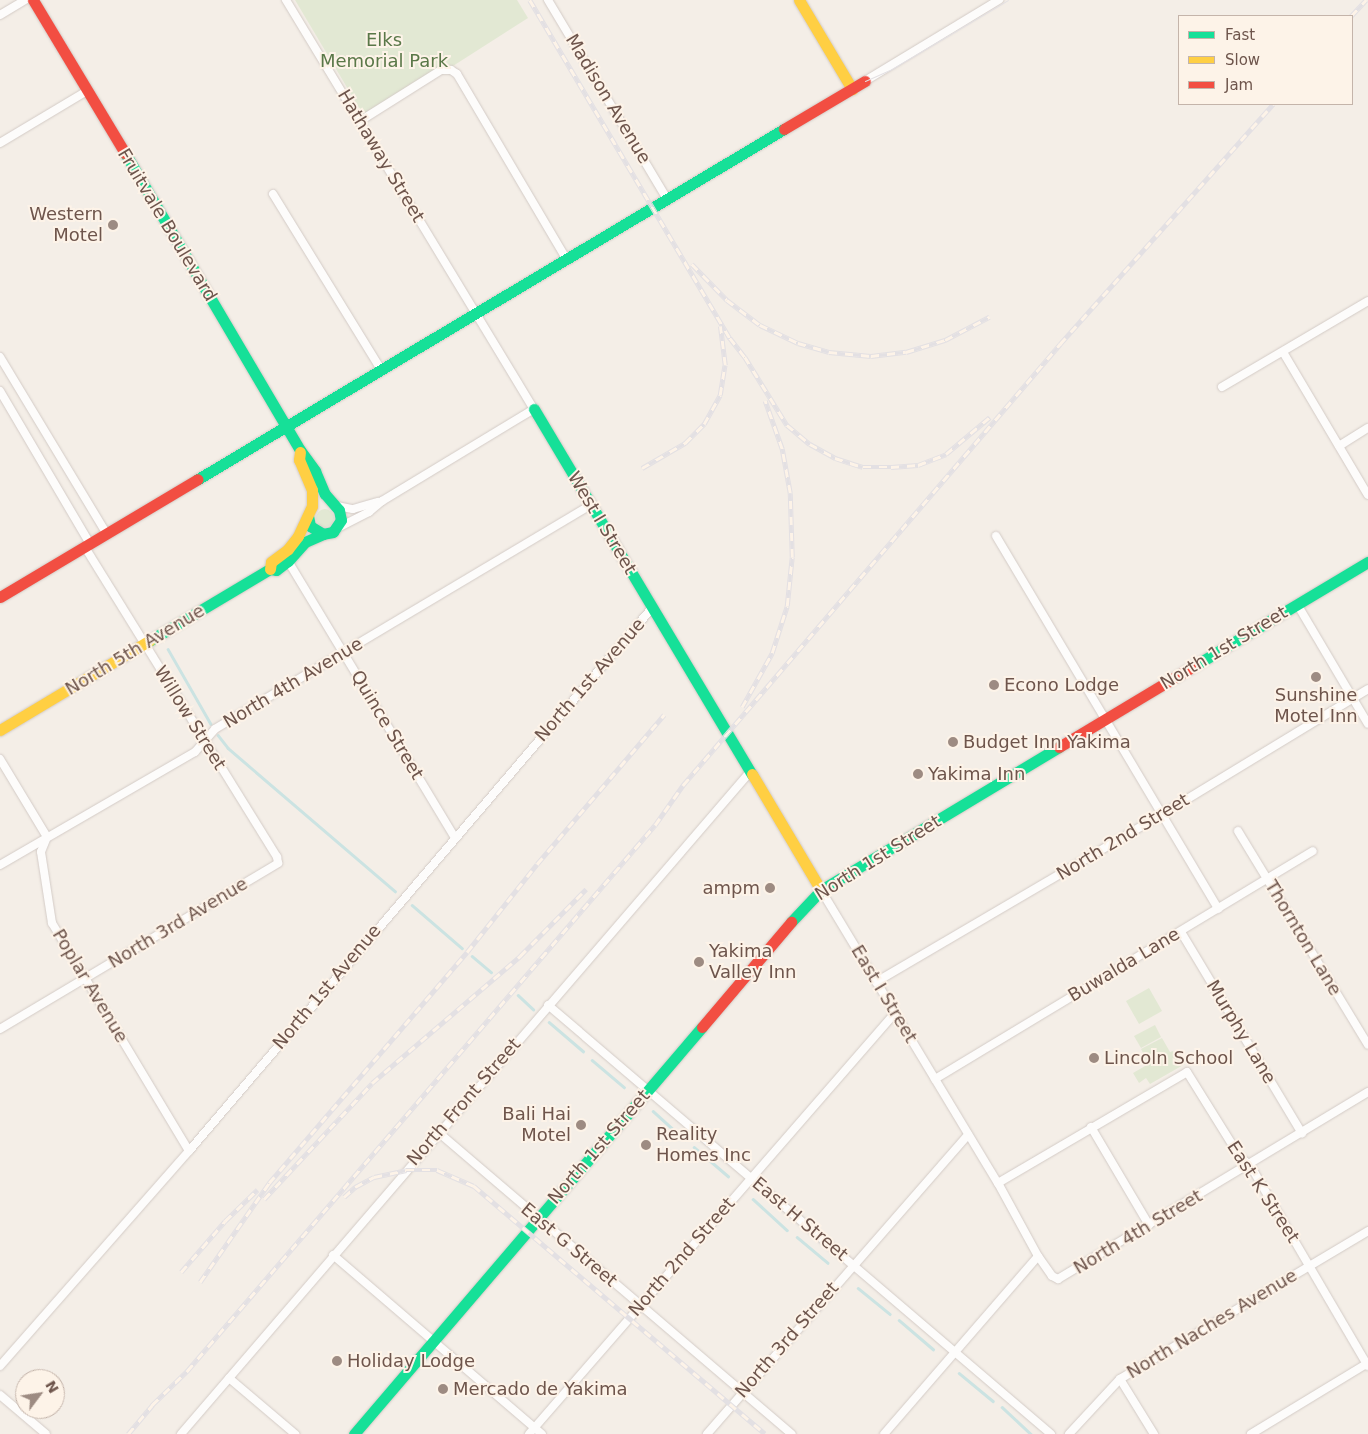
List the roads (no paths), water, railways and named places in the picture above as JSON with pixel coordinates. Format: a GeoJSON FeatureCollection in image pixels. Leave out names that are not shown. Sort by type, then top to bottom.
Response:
{"type":"FeatureCollection","features":[{"type":"Feature","properties":{"kind":"main road","name":"Fruitvale Boulevard"},"geometry":{"type":"LineString","coordinates":[[33,0],[246,356],[300,450],[341,515],[337,528]]}},
{"type":"Feature","properties":{"kind":"main road"},"geometry":{"type":"LineString","coordinates":[[799,0],[852,89]]}},
{"type":"Feature","properties":{"kind":"main road"},"geometry":{"type":"LineString","coordinates":[[0,598],[865,81]]}},
{"type":"Feature","properties":{"kind":"main road","name":"West I Street"},"geometry":{"type":"LineString","coordinates":[[534,409],[727,734]]}},
{"type":"Feature","properties":{"kind":"main road","name":"Fruitvale Boulevard"},"geometry":{"type":"LineString","coordinates":[[300,450],[300,460],[312,490],[310,511]]}},
{"type":"Feature","properties":{"kind":"main road"},"geometry":{"type":"LineString","coordinates":[[333,504],[320,501],[310,511],[310,526],[323,534],[337,528]]}},
{"type":"Feature","properties":{"kind":"main road","name":"North 5th Avenue"},"geometry":{"type":"LineString","coordinates":[[270,569],[271,562],[288,549],[298,536],[310,511]]}},
{"type":"Feature","properties":{"kind":"main road","name":"North 5th Avenue"},"geometry":{"type":"LineString","coordinates":[[0,730],[270,569],[276,570],[288,561],[305,542],[323,534]]}},
{"type":"Feature","properties":{"kind":"main road","name":"North 1st Street"},"geometry":{"type":"LineString","coordinates":[[354,1434],[796,915],[821,890],[1368,562]]}},
{"type":"Feature","properties":{"kind":"main road","name":"East I Street"},"geometry":{"type":"LineString","coordinates":[[727,734],[821,890]]}},
{"type":"Feature","properties":{"kind":"street"},"geometry":{"type":"LineString","coordinates":[[0,15],[25,0]]}},
{"type":"Feature","properties":{"kind":"street","name":"Hathaway Street"},"geometry":{"type":"LineString","coordinates":[[286,0],[476,313]]}},
{"type":"Feature","properties":{"kind":"street","name":"Madison Avenue"},"geometry":{"type":"LineString","coordinates":[[548,0],[667,199]]}},
{"type":"Feature","properties":{"kind":"street"},"geometry":{"type":"LineString","coordinates":[[865,81],[999,0]]}},
{"type":"Feature","properties":{"kind":"street"},"geometry":{"type":"LineString","coordinates":[[360,120],[441,70],[451,70],[457,74],[567,260]]}},
{"type":"Feature","properties":{"kind":"street"},"geometry":{"type":"LineString","coordinates":[[0,143],[87,91]]}},
{"type":"Feature","properties":{"kind":"street"},"geometry":{"type":"LineString","coordinates":[[274,194],[382,371]]}},
{"type":"Feature","properties":{"kind":"street"},"geometry":{"type":"LineString","coordinates":[[1222,387],[1368,302]]}},
{"type":"Feature","properties":{"kind":"street","name":"West I Street"},"geometry":{"type":"LineString","coordinates":[[476,313],[534,409]]}},
{"type":"Feature","properties":{"kind":"street"},"geometry":{"type":"LineString","coordinates":[[1282,352],[1368,494]]}},
{"type":"Feature","properties":{"kind":"street"},"geometry":{"type":"LineString","coordinates":[[0,357],[106,533]]}},
{"type":"Feature","properties":{"kind":"street","name":"Willow Street"},"geometry":{"type":"LineString","coordinates":[[0,392],[144,645],[278,863]]}},
{"type":"Feature","properties":{"kind":"street"},"geometry":{"type":"LineString","coordinates":[[337,528],[369,512],[382,501],[534,409]]}},
{"type":"Feature","properties":{"kind":"street"},"geometry":{"type":"LineString","coordinates":[[1339,446],[1368,428]]}},
{"type":"Feature","properties":{"kind":"street"},"geometry":{"type":"LineString","coordinates":[[333,504],[353,509],[382,501]]}},
{"type":"Feature","properties":{"kind":"street","name":"North 4th Avenue"},"geometry":{"type":"LineString","coordinates":[[0,865],[195,752],[216,729],[591,505]]}},
{"type":"Feature","properties":{"kind":"street"},"geometry":{"type":"LineString","coordinates":[[996,536],[1104,721],[1218,909]]}},
{"type":"Feature","properties":{"kind":"street","name":"Quince Street"},"geometry":{"type":"LineString","coordinates":[[288,561],[455,838]]}},
{"type":"Feature","properties":{"kind":"street"},"geometry":{"type":"LineString","coordinates":[[1297,604],[1368,724]]}},
{"type":"Feature","properties":{"kind":"street","name":"North 1st Avenue"},"geometry":{"type":"LineString","coordinates":[[0,1366],[188,1151],[652,608]]}},
{"type":"Feature","properties":{"kind":"street","name":"North 2nd Street"},"geometry":{"type":"LineString","coordinates":[[876,982],[1162,815],[1368,689]]}},
{"type":"Feature","properties":{"kind":"street"},"geometry":{"type":"LineString","coordinates":[[0,759],[47,837]]}},
{"type":"Feature","properties":{"kind":"street","name":"North Front Street"},"geometry":{"type":"LineString","coordinates":[[181,1434],[438,1132],[750,772]]}},
{"type":"Feature","properties":{"kind":"street","name":"Thornton Lane"},"geometry":{"type":"LineString","coordinates":[[1238,831],[1368,1045]]}},
{"type":"Feature","properties":{"kind":"street","name":"Poplar Avenue"},"geometry":{"type":"LineString","coordinates":[[47,837],[41,852],[52,923],[188,1151]]}},
{"type":"Feature","properties":{"kind":"street","name":"Buwalda Lane"},"geometry":{"type":"LineString","coordinates":[[935,1079],[1313,851]]}},
{"type":"Feature","properties":{"kind":"street","name":"North 3rd Avenue"},"geometry":{"type":"LineString","coordinates":[[0,1029],[278,863]]}},
{"type":"Feature","properties":{"kind":"street","name":"East I Street"},"geometry":{"type":"LineString","coordinates":[[821,890],[998,1183],[1038,1256]]}},
{"type":"Feature","properties":{"kind":"street","name":"Murphy Lane"},"geometry":{"type":"LineString","coordinates":[[1181,932],[1302,1133]]}},
{"type":"Feature","properties":{"kind":"street","name":"East H Street"},"geometry":{"type":"LineString","coordinates":[[548,1005],[1051,1434]]}},
{"type":"Feature","properties":{"kind":"street","name":"North 2nd Street"},"geometry":{"type":"LineString","coordinates":[[532,1431],[639,1305],[895,1013]]}},
{"type":"Feature","properties":{"kind":"street","name":"East K Street"},"geometry":{"type":"LineString","coordinates":[[1091,1128],[1187,1072],[1240,1156],[1250,1165],[1368,1364]]}},
{"type":"Feature","properties":{"kind":"street","name":"North 4th Street"},"geometry":{"type":"LineString","coordinates":[[1038,1256],[1052,1276],[1058,1279],[1250,1165],[1368,1092]]}},
{"type":"Feature","properties":{"kind":"street"},"geometry":{"type":"LineString","coordinates":[[998,1183],[1091,1128],[1149,1225]]}},
{"type":"Feature","properties":{"kind":"street","name":"East G Street"},"geometry":{"type":"LineString","coordinates":[[438,1132],[537,1219],[792,1434]]}},
{"type":"Feature","properties":{"kind":"street","name":"North 3rd Street"},"geometry":{"type":"LineString","coordinates":[[706,1434],[968,1135]]}},
{"type":"Feature","properties":{"kind":"street","name":"North Naches Avenue"},"geometry":{"type":"LineString","coordinates":[[1069,1434],[1120,1380],[1368,1231]]}},
{"type":"Feature","properties":{"kind":"street"},"geometry":{"type":"LineString","coordinates":[[334,1256],[434,1341],[532,1431],[542,1434]]}},
{"type":"Feature","properties":{"kind":"street"},"geometry":{"type":"LineString","coordinates":[[884,1434],[1038,1256]]}},
{"type":"Feature","properties":{"kind":"street"},"geometry":{"type":"LineString","coordinates":[[1251,1434],[1368,1364]]}},
{"type":"Feature","properties":{"kind":"street"},"geometry":{"type":"LineString","coordinates":[[229,1378],[295,1434]]}},
{"type":"Feature","properties":{"kind":"street"},"geometry":{"type":"LineString","coordinates":[[1120,1380],[1154,1434]]}},
{"type":"Feature","properties":{"kind":"street"},"geometry":{"type":"LineString","coordinates":[[0,1395],[46,1434]]}},
{"type":"Feature","properties":{"kind":"waterway"},"geometry":{"type":"LineString","coordinates":[[168,649],[211,724]]}},
{"type":"Feature","properties":{"kind":"waterway"},"geometry":{"type":"LineString","coordinates":[[218,735],[228,748],[395,891]]}},
{"type":"Feature","properties":{"kind":"waterway"},"geometry":{"type":"LineString","coordinates":[[412,905],[462,948]]}},
{"type":"Feature","properties":{"kind":"waterway"},"geometry":{"type":"LineString","coordinates":[[472,956],[491,972]]}},
{"type":"Feature","properties":{"kind":"waterway"},"geometry":{"type":"LineString","coordinates":[[518,995],[533,1009]]}},
{"type":"Feature","properties":{"kind":"waterway"},"geometry":{"type":"LineString","coordinates":[[549,1022],[583,1051]]}},
{"type":"Feature","properties":{"kind":"waterway"},"geometry":{"type":"LineString","coordinates":[[592,1060],[624,1087]]}},
{"type":"Feature","properties":{"kind":"waterway"},"geometry":{"type":"LineString","coordinates":[[653,1111],[685,1140]]}},
{"type":"Feature","properties":{"kind":"waterway"},"geometry":{"type":"LineString","coordinates":[[694,1147],[728,1176]]}},
{"type":"Feature","properties":{"kind":"waterway"},"geometry":{"type":"LineString","coordinates":[[753,1199],[787,1230]]}},
{"type":"Feature","properties":{"kind":"waterway"},"geometry":{"type":"LineString","coordinates":[[797,1237],[828,1263]]}},
{"type":"Feature","properties":{"kind":"waterway"},"geometry":{"type":"LineString","coordinates":[[858,1288],[890,1314]]}},
{"type":"Feature","properties":{"kind":"waterway"},"geometry":{"type":"LineString","coordinates":[[899,1320],[933,1349]]}},
{"type":"Feature","properties":{"kind":"waterway"},"geometry":{"type":"LineString","coordinates":[[959,1373],[993,1401]]}},
{"type":"Feature","properties":{"kind":"waterway"},"geometry":{"type":"LineString","coordinates":[[1002,1407],[1031,1434]]}},
{"type":"Feature","properties":{"kind":"tram line"},"geometry":{"type":"LineString","coordinates":[[865,81],[890,70],[1008,0]]}},
{"type":"Feature","properties":{"kind":"railway"},"geometry":{"type":"LineString","coordinates":[[530,0],[730,338],[745,357],[787,425],[810,444],[835,458],[863,467],[891,467],[918,465],[946,454],[990,417]]}},
{"type":"Feature","properties":{"kind":"railway"},"geometry":{"type":"LineString","coordinates":[[1352,15],[1366,0]]}},
{"type":"Feature","properties":{"kind":"railway"},"geometry":{"type":"LineString","coordinates":[[128,1434],[152,1405],[187,1371],[655,825],[683,785],[1060,344],[1272,105]]}},
{"type":"Feature","properties":{"kind":"railway"},"geometry":{"type":"LineString","coordinates":[[692,264],[727,300],[760,325],[798,343],[829,352],[871,356],[906,352],[945,340],[989,317]]}},
{"type":"Feature","properties":{"kind":"railway"},"geometry":{"type":"LineString","coordinates":[[642,468],[685,443],[704,424],[720,395],[725,365],[720,326]]}},
{"type":"Feature","properties":{"kind":"railway"},"geometry":{"type":"LineString","coordinates":[[742,707],[772,653],[787,606],[792,557],[790,493],[782,449],[765,401]]}},
{"type":"Feature","properties":{"kind":"railway"},"geometry":{"type":"LineString","coordinates":[[200,1282],[269,1183],[467,952],[537,864],[664,715]]}},
{"type":"Feature","properties":{"kind":"railway"},"geometry":{"type":"LineString","coordinates":[[264,1199],[372,1083],[520,956],[586,889]]}},
{"type":"Feature","properties":{"kind":"railway"},"geometry":{"type":"LineString","coordinates":[[344,1197],[355,1187],[374,1177],[406,1170],[437,1170],[474,1186],[765,1434]]}},
{"type":"Feature","properties":{"kind":"railway"},"geometry":{"type":"LineString","coordinates":[[181,1272],[225,1221],[257,1190]]}},
{"type":"Feature","properties":{"kind":"place","name":"Western Motel"},"geometry":{"type":"Point","coordinates":[113,225]}},
{"type":"Feature","properties":{"kind":"place","name":"Sunshine Motel Inn"},"geometry":{"type":"Point","coordinates":[1316,677]}},
{"type":"Feature","properties":{"kind":"place","name":"Econo Lodge"},"geometry":{"type":"Point","coordinates":[994,685]}},
{"type":"Feature","properties":{"kind":"place","name":"Budget Inn Yakima"},"geometry":{"type":"Point","coordinates":[953,742]}},
{"type":"Feature","properties":{"kind":"place","name":"Yakima Inn"},"geometry":{"type":"Point","coordinates":[918,774]}},
{"type":"Feature","properties":{"kind":"place","name":"ampm"},"geometry":{"type":"Point","coordinates":[770,888]}},
{"type":"Feature","properties":{"kind":"place","name":"Yakima Valley Inn"},"geometry":{"type":"Point","coordinates":[699,962]}},
{"type":"Feature","properties":{"kind":"place","name":"Lincoln School"},"geometry":{"type":"Point","coordinates":[1094,1058]}},
{"type":"Feature","properties":{"kind":"place","name":"Bali Hai Motel"},"geometry":{"type":"Point","coordinates":[581,1125]}},
{"type":"Feature","properties":{"kind":"place","name":"Reality Homes Inc"},"geometry":{"type":"Point","coordinates":[646,1145]}},
{"type":"Feature","properties":{"kind":"place","name":"Holiday Lodge"},"geometry":{"type":"Point","coordinates":[337,1361]}},
{"type":"Feature","properties":{"kind":"place","name":"Mercado de Yakima"},"geometry":{"type":"Point","coordinates":[443,1389]}},
{"type":"Feature","properties":{"kind":"park label","name":"Elks Memorial Park"},"geometry":{"type":"Point","coordinates":[384,51]}}]}
